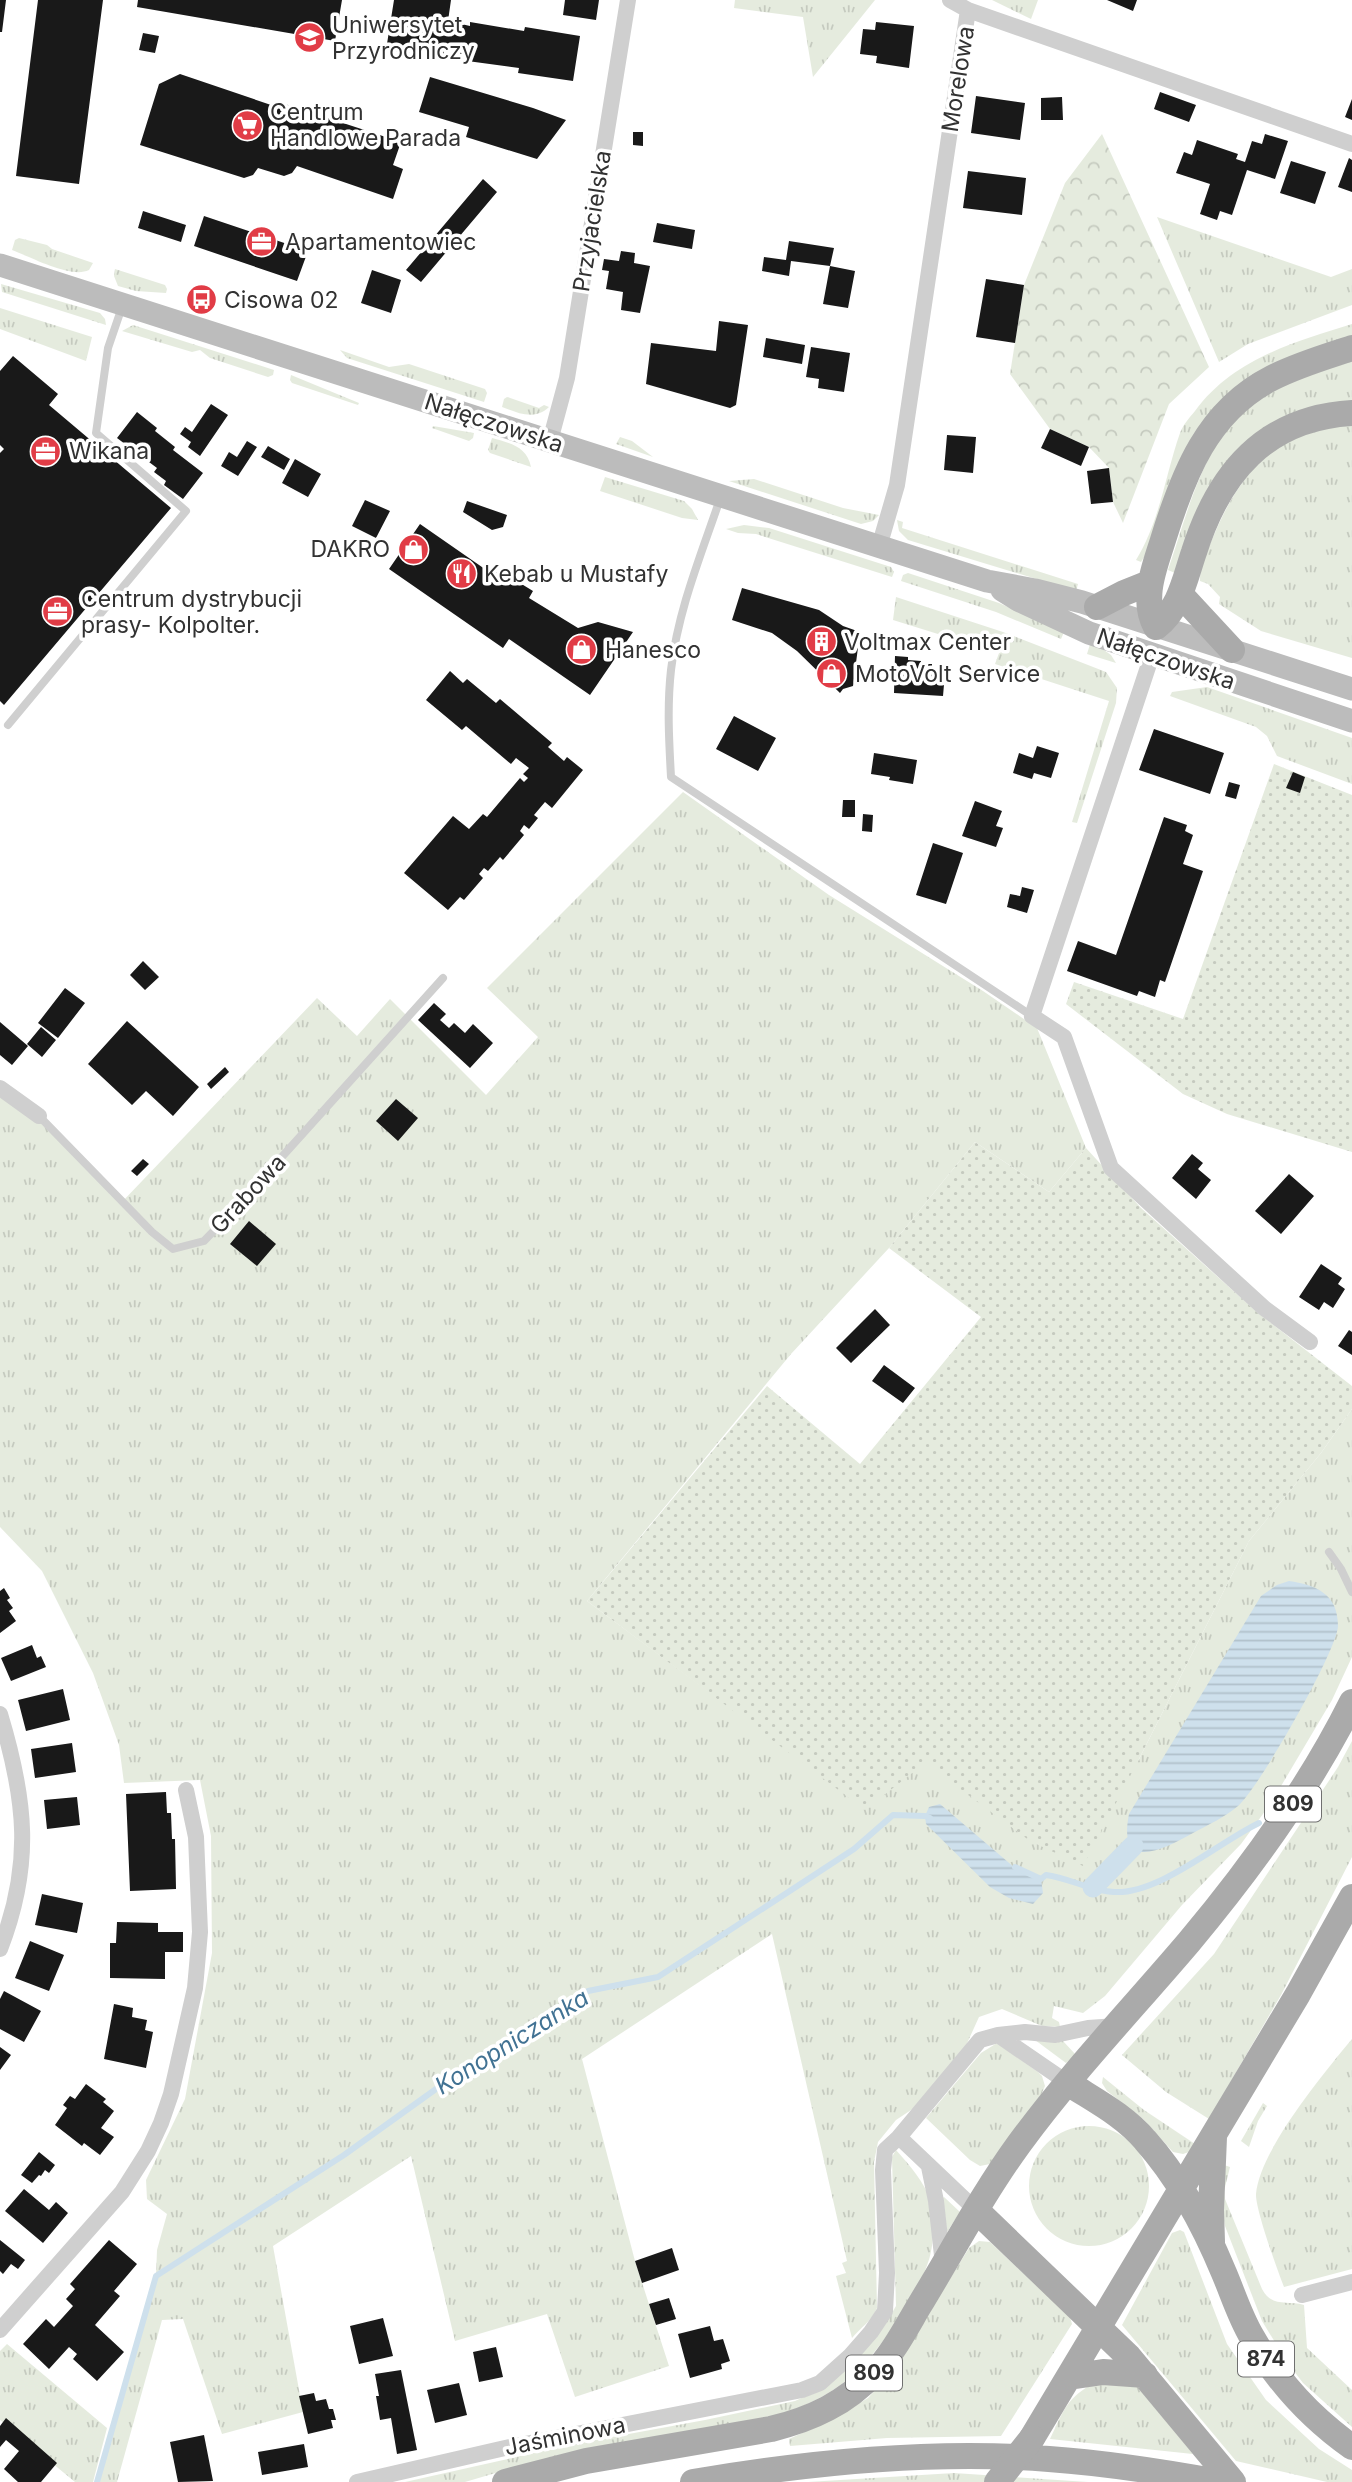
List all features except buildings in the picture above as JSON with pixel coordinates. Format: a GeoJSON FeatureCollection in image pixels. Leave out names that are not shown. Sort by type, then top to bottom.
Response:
{"type":"FeatureCollection","features":[{"type":"Feature","properties":{"kind":"main road"},"geometry":{"type":"LineString","coordinates":[[1352,348],[1271,378],[1226,411],[1202,444],[1186,471],[1149,583],[1150,613],[1156,627],[1167,618],[1181,595],[1195,548],[1214,500],[1235,468],[1259,445],[1294,425],[1313,418],[1352,413]]}},
{"type":"Feature","properties":{"kind":"main road"},"geometry":{"type":"LineString","coordinates":[[1097,607],[1149,583]]}},
{"type":"Feature","properties":{"kind":"main road"},"geometry":{"type":"LineString","coordinates":[[1181,595],[1232,650]]}},
{"type":"Feature","properties":{"kind":"main road","name":"809"},"geometry":{"type":"LineString","coordinates":[[505,2482],[586,2461],[771,2430],[822,2413],[849,2396],[877,2370],[895,2346],[1017,2146],[1215,1910],[1280,1823],[1352,1702]]}},
{"type":"Feature","properties":{"kind":"main road"},"geometry":{"type":"LineString","coordinates":[[997,2482],[1032,2438],[1323,1951],[1352,1897]]}},
{"type":"Feature","properties":{"kind":"main road"},"geometry":{"type":"LineString","coordinates":[[1068,2083],[1120,2117],[1139,2133],[1159,2157],[1180,2190]]}},
{"type":"Feature","properties":{"kind":"main road","name":"874"},"geometry":{"type":"LineString","coordinates":[[1212,2247],[1214,2134]]}},
{"type":"Feature","properties":{"kind":"main road","name":"874"},"geometry":{"type":"LineString","coordinates":[[1180,2190],[1212,2247],[1242,2319],[1274,2371],[1311,2413],[1352,2447]]}},
{"type":"Feature","properties":{"kind":"main road"},"geometry":{"type":"LineString","coordinates":[[976,2211],[1099,2326],[1145,2375],[1216,2470],[1233,2482]]}},
{"type":"Feature","properties":{"kind":"main road"},"geometry":{"type":"LineString","coordinates":[[1069,2377],[1103,2372],[1145,2375]]}},
{"type":"Feature","properties":{"kind":"main road"},"geometry":{"type":"LineString","coordinates":[[693,2482],[835,2464],[905,2459],[1004,2457],[1216,2470]]}},
{"type":"Feature","properties":{"kind":"street","name":"Przyjacielska"},"geometry":{"type":"LineString","coordinates":[[550,441],[565,387],[628,0]]}},
{"type":"Feature","properties":{"kind":"street"},"geometry":{"type":"LineString","coordinates":[[950,0],[968,10]]}},
{"type":"Feature","properties":{"kind":"street","name":"Morelowa"},"geometry":{"type":"LineString","coordinates":[[879,547],[897,485],[968,10],[1352,144]]}},
{"type":"Feature","properties":{"kind":"street","name":"Nałęczowska"},"geometry":{"type":"LineString","coordinates":[[0,265],[987,581],[1035,590],[1097,607],[1352,688]]}},
{"type":"Feature","properties":{"kind":"street","name":"Nałęczowska"},"geometry":{"type":"LineString","coordinates":[[987,581],[1018,600],[1089,633],[1352,721]]}},
{"type":"Feature","properties":{"kind":"street"},"geometry":{"type":"LineString","coordinates":[[1156,627],[1152,654],[1032,1016],[1064,1037],[1111,1168],[1264,1308],[1310,1342]]}},
{"type":"Feature","properties":{"kind":"street","name":"Grabowa"},"geometry":{"type":"LineString","coordinates":[[0,1088],[39,1116]]}},
{"type":"Feature","properties":{"kind":"street"},"geometry":{"type":"LineString","coordinates":[[0,1714],[20,1796],[23,1849],[19,1883],[10,1922],[0,1949]]}},
{"type":"Feature","properties":{"kind":"street"},"geometry":{"type":"LineString","coordinates":[[0,2330],[122,2192],[148,2151],[165,2114],[195,1988],[200,1932],[196,1837],[186,1790]]}},
{"type":"Feature","properties":{"kind":"street"},"geometry":{"type":"LineString","coordinates":[[999,2035],[1025,2032],[1066,2034],[1088,2028],[1117,2026]]}},
{"type":"Feature","properties":{"kind":"street"},"geometry":{"type":"LineString","coordinates":[[999,2035],[1068,2083]]}},
{"type":"Feature","properties":{"kind":"street","name":"Jaśminowa"},"geometry":{"type":"LineString","coordinates":[[357,2482],[505,2448],[802,2390],[820,2383],[850,2356],[885,2311],[885,2150],[980,2040],[999,2035]]}},
{"type":"Feature","properties":{"kind":"street"},"geometry":{"type":"LineString","coordinates":[[899,2137],[976,2211]]}},
{"type":"Feature","properties":{"kind":"street"},"geometry":{"type":"LineString","coordinates":[[929,2167],[936,2201],[943,2267]]}},
{"type":"Feature","properties":{"kind":"street"},"geometry":{"type":"LineString","coordinates":[[1302,2295],[1352,2282]]}},
{"type":"Feature","properties":{"kind":"lane"},"geometry":{"type":"LineString","coordinates":[[8,725],[186,512],[96,433],[108,348],[124,304]]}},
{"type":"Feature","properties":{"kind":"lane"},"geometry":{"type":"LineString","coordinates":[[721,496],[684,606],[672,667],[668,712],[671,777],[1032,1016]]}},
{"type":"Feature","properties":{"kind":"lane","name":"Grabowa"},"geometry":{"type":"LineString","coordinates":[[39,1116],[152,1232],[173,1249],[204,1241],[443,978]]}},
{"type":"Feature","properties":{"kind":"lane"},"geometry":{"type":"LineString","coordinates":[[1329,1552],[1352,1592]]}},
{"type":"Feature","properties":{"kind":"green space"},"geometry":{"type":"Polygon","coordinates":[[[735,0],[875,0],[813,77],[803,17],[734,8],[735,0]]]}},
{"type":"Feature","properties":{"kind":"green space"},"geometry":{"type":"Polygon","coordinates":[[[992,0],[1038,0],[1031,19],[992,0]]]}},
{"type":"Feature","properties":{"kind":"green space"},"geometry":{"type":"Polygon","coordinates":[[[1102,134],[1209,367],[1169,404],[1123,523],[1113,502],[1109,468],[1089,447],[1050,429],[1010,374],[1024,285],[1065,183],[1102,134]]]}},
{"type":"Feature","properties":{"kind":"green space"},"geometry":{"type":"Polygon","coordinates":[[[1157,217],[1331,277],[1352,269],[1352,305],[1248,344],[1219,362],[1157,217]]]}},
{"type":"Feature","properties":{"kind":"green space"},"geometry":{"type":"Polygon","coordinates":[[[19,238],[47,245],[93,263],[89,270],[81,272],[51,266],[12,250],[15,240],[19,238]]]}},
{"type":"Feature","properties":{"kind":"green space"},"geometry":{"type":"Polygon","coordinates":[[[115,269],[165,285],[166,293],[136,291],[118,286],[114,276],[115,269]]]}},
{"type":"Feature","properties":{"kind":"green space"},"geometry":{"type":"Polygon","coordinates":[[[1,284],[100,313],[106,325],[2,292],[1,284]]]}},
{"type":"Feature","properties":{"kind":"green space"},"geometry":{"type":"Polygon","coordinates":[[[0,308],[92,337],[86,361],[0,329],[0,308]]]}},
{"type":"Feature","properties":{"kind":"green space"},"geometry":{"type":"Polygon","coordinates":[[[1352,324],[1352,337],[1268,367],[1141,562],[1136,560],[1157,514],[1181,430],[1210,393],[1246,365],[1266,355],[1352,324]]]}},
{"type":"Feature","properties":{"kind":"green space"},"geometry":{"type":"Polygon","coordinates":[[[133,325],[274,370],[273,375],[268,377],[210,358],[200,350],[192,352],[122,331],[133,325]]]}},
{"type":"Feature","properties":{"kind":"green space"},"geometry":{"type":"Polygon","coordinates":[[[340,350],[389,367],[409,364],[485,389],[487,393],[484,402],[347,358],[340,350]]]}},
{"type":"Feature","properties":{"kind":"green space"},"geometry":{"type":"Polygon","coordinates":[[[1352,361],[1352,401],[1318,405],[1278,420],[1175,573],[1168,570],[1198,482],[1219,440],[1232,422],[1272,391],[1298,379],[1352,361]]]}},
{"type":"Feature","properties":{"kind":"green space"},"geometry":{"type":"Polygon","coordinates":[[[291,375],[359,403],[358,405],[292,383],[291,375]]]}},
{"type":"Feature","properties":{"kind":"green space"},"geometry":{"type":"Polygon","coordinates":[[[507,397],[539,408],[544,405],[549,407],[538,414],[520,413],[502,407],[507,397]]]}},
{"type":"Feature","properties":{"kind":"green space"},"geometry":{"type":"Polygon","coordinates":[[[1352,424],[1352,658],[1261,631],[1219,604],[1220,597],[1208,584],[1200,581],[1204,558],[1222,518],[1230,501],[1252,470],[1280,445],[1297,436],[1352,424]]]}},
{"type":"Feature","properties":{"kind":"green space"},"geometry":{"type":"Polygon","coordinates":[[[433,426],[474,433],[473,438],[469,441],[432,428],[433,426]]]}},
{"type":"Feature","properties":{"kind":"green space"},"geometry":{"type":"Polygon","coordinates":[[[620,437],[632,441],[653,457],[616,444],[620,437]]]}},
{"type":"Feature","properties":{"kind":"green space"},"geometry":{"type":"Polygon","coordinates":[[[492,438],[521,450],[526,454],[531,467],[490,453],[488,450],[492,438]]]}},
{"type":"Feature","properties":{"kind":"green space"},"geometry":{"type":"Polygon","coordinates":[[[605,477],[684,501],[698,520],[682,518],[600,491],[605,477]]]}},
{"type":"Feature","properties":{"kind":"green space"},"geometry":{"type":"Polygon","coordinates":[[[754,479],[843,508],[879,515],[873,521],[861,524],[729,481],[754,479]]]}},
{"type":"Feature","properties":{"kind":"green space"},"geometry":{"type":"Polygon","coordinates":[[[897,520],[903,522],[902,528],[1078,584],[1076,591],[908,540],[899,531],[897,520]]]}},
{"type":"Feature","properties":{"kind":"green space"},"geometry":{"type":"Polygon","coordinates":[[[744,525],[769,528],[891,567],[894,572],[892,577],[756,534],[726,529],[744,525]]]}},
{"type":"Feature","properties":{"kind":"green space"},"geometry":{"type":"Polygon","coordinates":[[[908,573],[999,603],[1064,632],[1061,639],[996,612],[901,581],[903,575],[908,573]]]}},
{"type":"Feature","properties":{"kind":"green space"},"geometry":{"type":"Polygon","coordinates":[[[896,597],[1003,632],[1106,672],[1117,688],[1116,703],[1077,823],[1072,822],[1109,701],[995,664],[999,653],[893,620],[896,597]]]}},
{"type":"Feature","properties":{"kind":"green space"},"geometry":{"type":"Polygon","coordinates":[[[1091,641],[1111,655],[1116,663],[1087,654],[1091,641]]]}},
{"type":"Feature","properties":{"kind":"green space"},"geometry":{"type":"Polygon","coordinates":[[[1207,687],[1352,738],[1352,784],[1277,756],[1267,736],[1256,727],[1170,696],[1172,692],[1207,687]]]}},
{"type":"Feature","properties":{"kind":"green space"},"geometry":{"type":"Polygon","coordinates":[[[1274,764],[1352,795],[1352,1152],[1227,1114],[1183,1094],[1066,1004],[1074,982],[1183,1019],[1274,764]]]}},
{"type":"Feature","properties":{"kind":"green space"},"geometry":{"type":"Polygon","coordinates":[[[683,792],[829,895],[1037,1028],[1086,1148],[1049,1192],[975,1142],[889,1248],[791,1354],[587,1601],[839,1789],[925,1762],[1138,1761],[1249,1541],[1321,1453],[1352,1409],[1352,1657],[1332,1700],[1271,1803],[1241,1844],[1182,1905],[1105,1996],[1083,2013],[1054,2006],[1052,2018],[1059,2022],[1060,2027],[1042,2026],[1002,2009],[979,2017],[964,2050],[917,2106],[896,2120],[878,2142],[874,2162],[877,2308],[869,2321],[852,2338],[836,2276],[846,2273],[842,2263],[847,2261],[772,1934],[582,2059],[635,2261],[669,2366],[575,2397],[547,2314],[455,2341],[411,2156],[273,2246],[303,2412],[222,2434],[183,2319],[162,2320],[117,2482],[97,2482],[156,2276],[157,2250],[167,2214],[147,2199],[146,2180],[185,2099],[212,1953],[211,1836],[200,1780],[124,1783],[119,1745],[93,1673],[42,1571],[0,1527],[0,1088],[39,1116],[121,1203],[317,998],[357,1036],[390,999],[486,1095],[538,1037],[487,988],[683,792]]]}},
{"type":"Feature","properties":{"kind":"green space"},"geometry":{"type":"Polygon","coordinates":[[[975,1142],[1049,1192],[1086,1148],[1141,1208],[1258,1313],[1352,1386],[1352,1409],[1321,1453],[1249,1541],[1083,1866],[1030,1841],[925,1763],[865,1810],[587,1601],[767,1386],[860,1464],[981,1317],[889,1248],[975,1142]]]}},
{"type":"Feature","properties":{"kind":"green space"},"geometry":{"type":"Polygon","coordinates":[[[1352,1741],[1352,1857],[1281,1995],[1209,2119],[1166,2092],[1122,2055],[1214,1954],[1338,1767],[1352,1741]]]}},
{"type":"Feature","properties":{"kind":"green space"},"geometry":{"type":"Polygon","coordinates":[[[1352,2039],[1352,2269],[1284,2287],[1259,2212],[1256,2194],[1260,2176],[1280,2135],[1352,2039]]]}},
{"type":"Feature","properties":{"kind":"green space"},"geometry":{"type":"Polygon","coordinates":[[[1035,2040],[1063,2041],[1076,2055],[1066,2063],[1035,2040]]]}},
{"type":"Feature","properties":{"kind":"green space"},"geometry":{"type":"Polygon","coordinates":[[[997,2043],[1038,2072],[1045,2086],[990,2164],[980,2166],[970,2160],[926,2118],[981,2053],[997,2043]]]}},
{"type":"Feature","properties":{"kind":"green space"},"geometry":{"type":"Polygon","coordinates":[[[1103,2077],[1144,2110],[1195,2144],[1189,2152],[1173,2152],[1143,2119],[1107,2091],[1102,2083],[1103,2077]]]}},
{"type":"Feature","properties":{"kind":"green space"},"geometry":{"type":"Polygon","coordinates":[[[1263,2103],[1267,2106],[1258,2121],[1249,2147],[1241,2141],[1263,2103]]]}},
{"type":"Feature","properties":{"kind":"green space"},"geometry":{"type":"Polygon","coordinates":[[[1089,2126],[1112,2131],[1131,2144],[1144,2163],[1149,2186],[1144,2209],[1131,2228],[1112,2241],[1089,2246],[1066,2241],[1047,2228],[1034,2209],[1029,2186],[1034,2163],[1047,2144],[1066,2131],[1089,2126]]]}},
{"type":"Feature","properties":{"kind":"green space"},"geometry":{"type":"Polygon","coordinates":[[[896,2150],[921,2181],[931,2203],[933,2230],[930,2256],[917,2287],[884,2340],[859,2370],[831,2392],[776,2416],[523,2465],[465,2482],[405,2482],[574,2444],[795,2401],[817,2391],[884,2326],[896,2306],[892,2157],[896,2150]]]}},
{"type":"Feature","properties":{"kind":"green space"},"geometry":{"type":"Polygon","coordinates":[[[1224,2165],[1230,2167],[1224,2191],[1225,2199],[1262,2289],[1275,2301],[1304,2305],[1307,2348],[1352,2390],[1352,2427],[1303,2383],[1262,2321],[1225,2226],[1219,2194],[1224,2165]]]}},
{"type":"Feature","properties":{"kind":"green space"},"geometry":{"type":"Polygon","coordinates":[[[943,2198],[960,2212],[947,2232],[943,2198]]]}},
{"type":"Feature","properties":{"kind":"green space"},"geometry":{"type":"Polygon","coordinates":[[[1180,2230],[1184,2232],[1227,2344],[1266,2400],[1319,2449],[1352,2470],[1352,2482],[1327,2482],[1236,2461],[1122,2325],[1172,2233],[1180,2230]]]}},
{"type":"Feature","properties":{"kind":"green space"},"geometry":{"type":"Polygon","coordinates":[[[979,2241],[990,2242],[1070,2317],[1072,2324],[1001,2436],[887,2438],[790,2446],[789,2439],[835,2418],[868,2398],[893,2370],[969,2248],[979,2241]]]}},
{"type":"Feature","properties":{"kind":"green space"},"geometry":{"type":"Polygon","coordinates":[[[7,2344],[107,2428],[93,2482],[75,2482],[0,2420],[0,2351],[7,2344]]]}},
{"type":"Feature","properties":{"kind":"green space"},"geometry":{"type":"Polygon","coordinates":[[[1096,2382],[1138,2387],[1193,2454],[1050,2439],[1072,2399],[1096,2382]]]}},
{"type":"Feature","properties":{"kind":"green space"},"geometry":{"type":"Polygon","coordinates":[[[954,2473],[1088,2482],[808,2482],[954,2473]]]}},
{"type":"Feature","properties":{"kind":"water"},"geometry":{"type":"Polygon","coordinates":[[[1289,1581],[1316,1588],[1329,1598],[1337,1615],[1338,1626],[1325,1662],[1296,1719],[1262,1774],[1238,1806],[1216,1821],[1169,1845],[1146,1852],[1136,1851],[1130,1845],[1127,1833],[1129,1814],[1261,1596],[1277,1585],[1289,1581]]]}},
{"type":"Feature","properties":{"kind":"water"},"geometry":{"type":"Polygon","coordinates":[[[940,1804],[1015,1868],[1041,1879],[1043,1893],[1033,1904],[1009,1898],[990,1887],[926,1824],[925,1816],[929,1807],[940,1804]]]}},
{"type":"Feature","properties":{"kind":"waterway","name":"Konopniczanka"},"geometry":{"type":"LineString","coordinates":[[97,2482],[156,2276],[344,2155],[482,2056],[588,1991],[658,1977],[854,1849],[893,1815],[930,1818]]}},
{"type":"Feature","properties":{"kind":"waterway","name":"Konopniczanka"},"geometry":{"type":"LineString","coordinates":[[1015,1867],[1041,1879],[1046,1875],[1105,1891],[1131,1891],[1150,1885],[1188,1866],[1259,1823]]}},
{"type":"Feature","properties":{"kind":"waterway"},"geometry":{"type":"LineString","coordinates":[[1093,1887],[1133,1846]]}},
{"type":"Feature","properties":{"kind":"place","name":"Uniwersytet Przyrodniczy"},"geometry":{"type":"Point","coordinates":[309,38]}},
{"type":"Feature","properties":{"kind":"place","name":"Centrum Handlowe Parada"},"geometry":{"type":"Point","coordinates":[247,125]}},
{"type":"Feature","properties":{"kind":"place","name":"Apartamentowiec"},"geometry":{"type":"Point","coordinates":[262,242]}},
{"type":"Feature","properties":{"kind":"place","name":"Cisowa 02"},"geometry":{"type":"Point","coordinates":[201,300]}},
{"type":"Feature","properties":{"kind":"place","name":"Wikana"},"geometry":{"type":"Point","coordinates":[46,451]}},
{"type":"Feature","properties":{"kind":"place","name":"DAKRO"},"geometry":{"type":"Point","coordinates":[413,549]}},
{"type":"Feature","properties":{"kind":"place","name":"Kebab u Mustafy"},"geometry":{"type":"Point","coordinates":[461,574]}},
{"type":"Feature","properties":{"kind":"place","name":"Centrum dystrybucji prasy- Kolpolter."},"geometry":{"type":"Point","coordinates":[58,612]}},
{"type":"Feature","properties":{"kind":"place","name":"Voltmax Center"},"geometry":{"type":"Point","coordinates":[821,642]}},
{"type":"Feature","properties":{"kind":"place","name":"Hanesco"},"geometry":{"type":"Point","coordinates":[582,650]}},
{"type":"Feature","properties":{"kind":"place","name":"MotoVolt Service"},"geometry":{"type":"Point","coordinates":[832,674]}}]}
